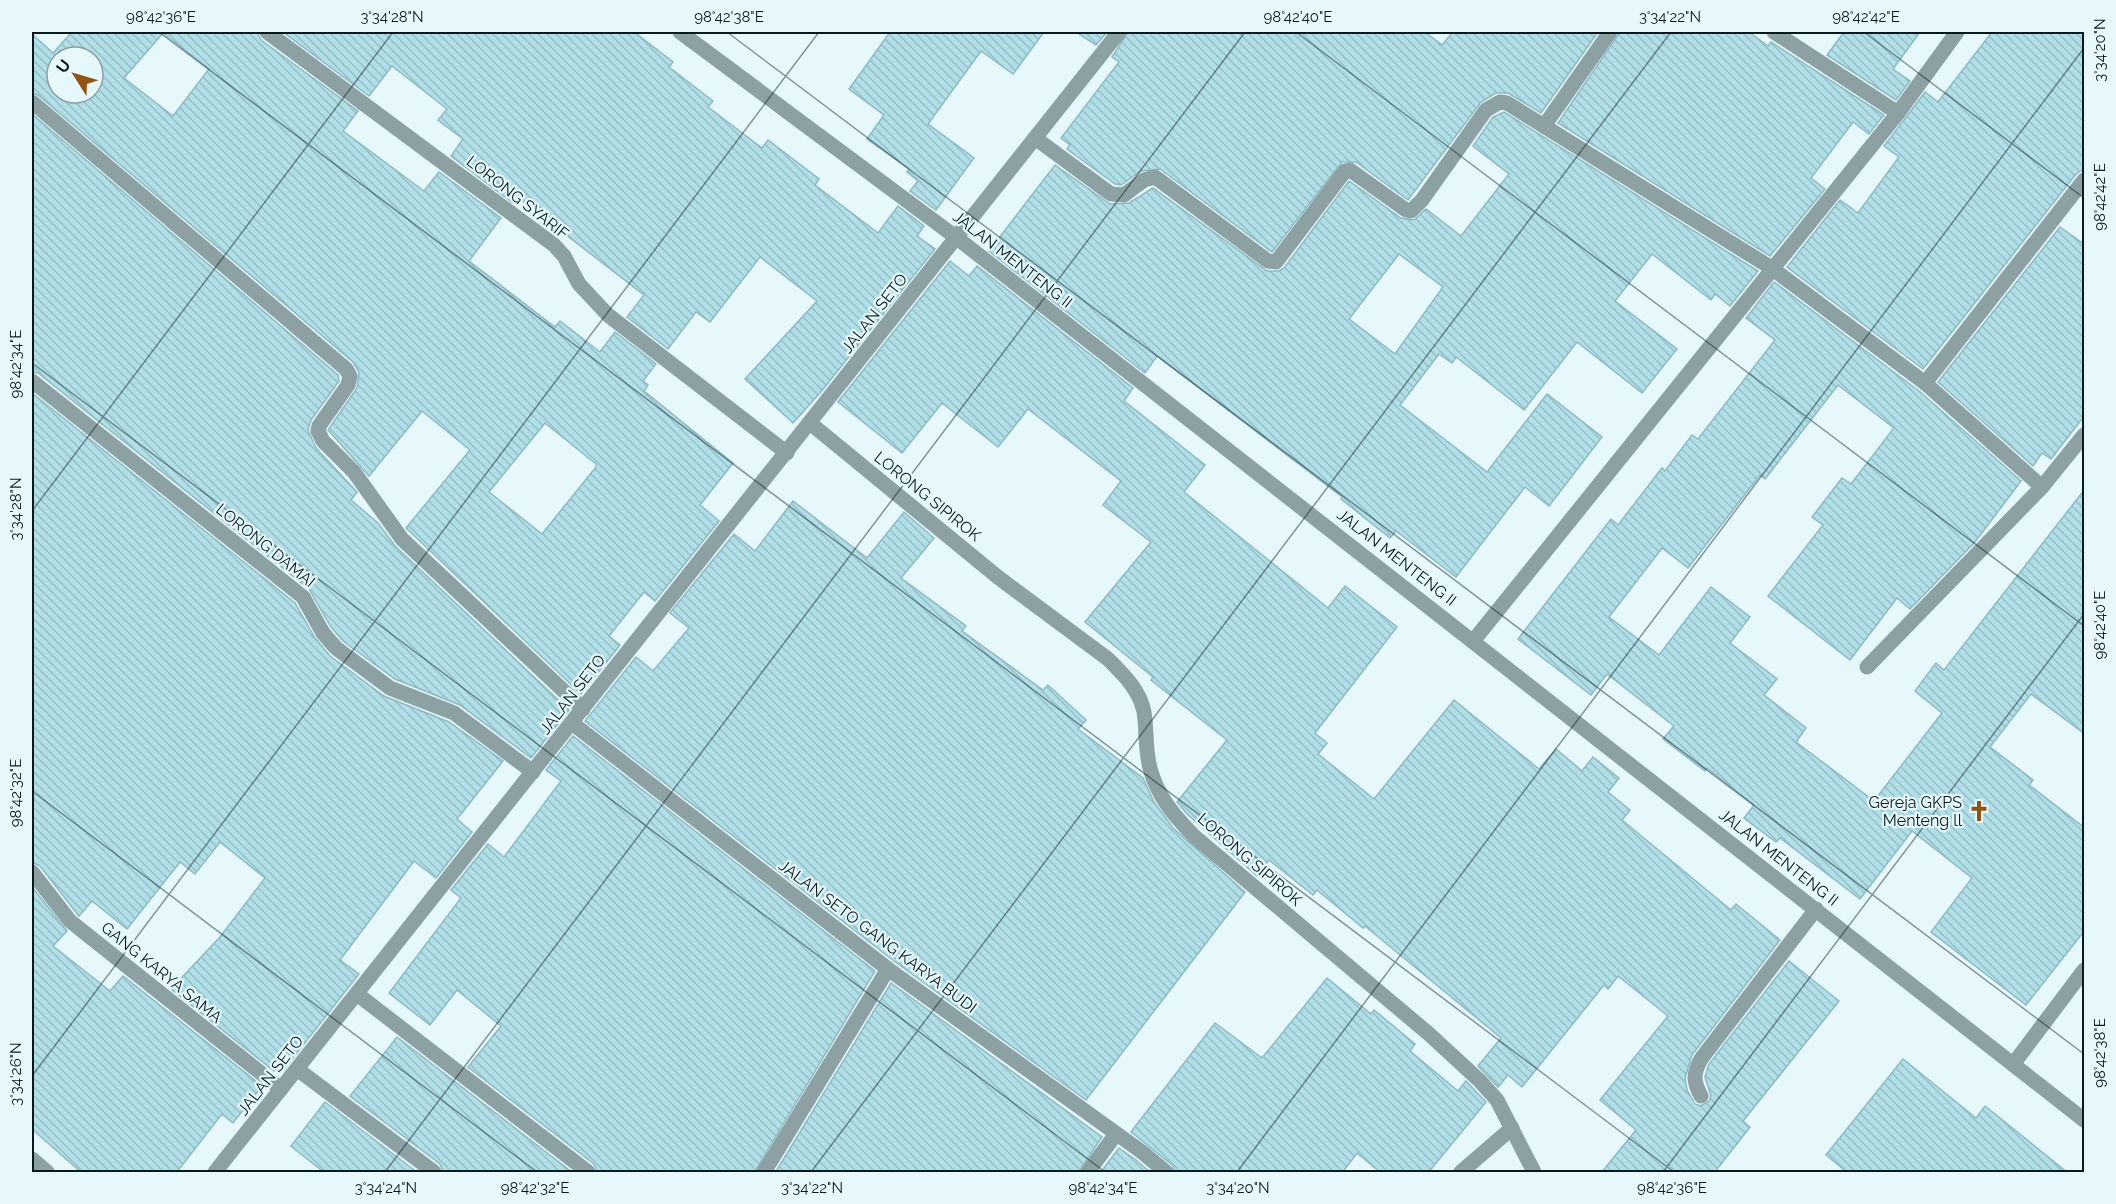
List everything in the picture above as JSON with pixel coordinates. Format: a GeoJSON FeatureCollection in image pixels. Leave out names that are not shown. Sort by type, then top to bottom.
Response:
{"type":"FeatureCollection","features":[{"type":"Feature","properties":{"kind":"street","name":"LORONG SYARIF"},"geometry":{"type":"LineString","coordinates":[[267,32],[554,245],[564,256],[579,284],[608,315],[787,453]]}},
{"type":"Feature","properties":{"kind":"street","name":"JALAN MENTENG II"},"geometry":{"type":"LineString","coordinates":[[680,32],[957,238],[2085,1120]]}},
{"type":"Feature","properties":{"kind":"street","name":"JALAN SETO"},"geometry":{"type":"LineString","coordinates":[[215,1173],[1119,32]]}},
{"type":"Feature","properties":{"kind":"street"},"geometry":{"type":"LineString","coordinates":[[1544,126],[1610,32]]}},
{"type":"Feature","properties":{"kind":"street"},"geometry":{"type":"LineString","coordinates":[[1774,32],[1898,113]]}},
{"type":"Feature","properties":{"kind":"street"},"geometry":{"type":"LineString","coordinates":[[1474,640],[1898,113],[1957,32]]}},
{"type":"Feature","properties":{"kind":"street"},"geometry":{"type":"LineString","coordinates":[[32,102],[346,369],[350,376],[348,385],[319,426],[318,431],[323,441],[354,472],[389,523],[424,562],[583,709]]}},
{"type":"Feature","properties":{"kind":"street"},"geometry":{"type":"LineString","coordinates":[[1035,138],[1111,194],[1124,195],[1144,180],[1155,177],[1268,261],[1276,262],[1345,171],[1350,170],[1406,210],[1411,211],[1422,200],[1486,110],[1500,102],[1507,103],[1773,269],[1924,383],[2042,487]]}},
{"type":"Feature","properties":{"kind":"street"},"geometry":{"type":"LineString","coordinates":[[1924,383],[2085,180]]}},
{"type":"Feature","properties":{"kind":"street","name":"LORONG DAMAI"},"geometry":{"type":"LineString","coordinates":[[32,381],[303,597],[323,633],[336,648],[390,688],[454,713],[533,772]]}},
{"type":"Feature","properties":{"kind":"street","name":"LORONG SIPIROK"},"geometry":{"type":"LineString","coordinates":[[810,423],[999,578],[1108,659],[1122,673],[1137,692],[1144,710],[1150,768],[1162,798],[1177,819],[1195,837],[1429,1034],[1480,1081],[1497,1100],[1534,1173]]}},
{"type":"Feature","properties":{"kind":"street"},"geometry":{"type":"LineString","coordinates":[[1867,668],[2042,487],[2085,435]]}},
{"type":"Feature","properties":{"kind":"street","name":"JALAN SETO GANG KARYA BUDI"},"geometry":{"type":"LineString","coordinates":[[572,723],[888,969],[1116,1134],[1166,1173]]}},
{"type":"Feature","properties":{"kind":"street","name":"GANG KARYA SAMA"},"geometry":{"type":"LineString","coordinates":[[32,872],[70,921],[281,1089]]}},
{"type":"Feature","properties":{"kind":"street"},"geometry":{"type":"LineString","coordinates":[[1701,1096],[1694,1083],[1694,1072],[1701,1059],[1816,909]]}},
{"type":"Feature","properties":{"kind":"street"},"geometry":{"type":"LineString","coordinates":[[764,1173],[888,969]]}},
{"type":"Feature","properties":{"kind":"street"},"geometry":{"type":"LineString","coordinates":[[2014,1063],[2085,970]]}},
{"type":"Feature","properties":{"kind":"street"},"geometry":{"type":"LineString","coordinates":[[357,994],[588,1173]]}},
{"type":"Feature","properties":{"kind":"street"},"geometry":{"type":"LineString","coordinates":[[297,1069],[434,1173]]}},
{"type":"Feature","properties":{"kind":"street"},"geometry":{"type":"LineString","coordinates":[[1461,1173],[1512,1128]]}},
{"type":"Feature","properties":{"kind":"street"},"geometry":{"type":"LineString","coordinates":[[1088,1173],[1116,1134]]}},
{"type":"Feature","properties":{"kind":"street"},"geometry":{"type":"LineString","coordinates":[[32,1159],[47,1173]]}},
{"type":"Feature","properties":{"kind":"building"},"geometry":{"type":"Polygon","coordinates":[[[72,32],[257,32],[261,40],[358,111],[343,131],[424,191],[439,172],[501,218],[469,261],[555,327],[560,321],[600,352],[615,332],[656,364],[643,381],[648,385],[644,391],[733,463],[700,505],[719,521],[655,601],[644,592],[609,636],[620,645],[581,694],[406,528],[470,450],[422,411],[369,476],[328,430],[357,388],[359,372],[353,362],[50,105],[105,105],[105,45],[60,45],[72,32]],[[163,33],[124,78],[173,116],[209,69],[163,33]],[[545,423],[489,492],[542,534],[596,467],[596,464],[545,423]]]}},
{"type":"Feature","properties":{"kind":"building"},"geometry":{"type":"Polygon","coordinates":[[[283,32],[634,32],[673,62],[669,67],[713,101],[708,107],[762,148],[768,140],[819,179],[815,185],[878,233],[898,206],[924,226],[917,236],[935,249],[820,393],[793,423],[745,379],[817,301],[760,257],[710,322],[696,312],[668,349],[627,317],[644,295],[517,197],[513,203],[451,156],[463,139],[438,120],[447,109],[392,66],[369,96],[283,32]]]}},
{"type":"Feature","properties":{"kind":"building"},"geometry":{"type":"Polygon","coordinates":[[[890,32],[1044,32],[1013,74],[981,51],[928,124],[974,158],[936,210],[910,191],[918,181],[907,172],[909,169],[867,139],[884,115],[849,89],[890,32]]]}},
{"type":"Feature","properties":{"kind":"building"},"geometry":{"type":"Polygon","coordinates":[[[1076,32],[1107,32],[1096,45],[1076,32]]]}},
{"type":"Feature","properties":{"kind":"building"},"geometry":{"type":"Polygon","coordinates":[[[1128,32],[1425,32],[1442,45],[1453,32],[1598,32],[1541,113],[1508,93],[1496,93],[1481,102],[1408,200],[1356,162],[1342,162],[1272,252],[1160,169],[1141,171],[1121,185],[1115,184],[1067,149],[1070,145],[1061,138],[1119,62],[1112,57],[1128,32]]]}},
{"type":"Feature","properties":{"kind":"building"},"geometry":{"type":"Polygon","coordinates":[[[1620,32],[1749,32],[1768,46],[1771,42],[1884,115],[1869,134],[1853,122],[1811,178],[1825,189],[1770,256],[1558,123],[1620,32]]]}},
{"type":"Feature","properties":{"kind":"building"},"geometry":{"type":"Polygon","coordinates":[[[1844,32],[1920,32],[1893,69],[1910,81],[1896,100],[1827,55],[1844,32]]]}},
{"type":"Feature","properties":{"kind":"building"},"geometry":{"type":"Polygon","coordinates":[[[1992,32],[2085,32],[2085,168],[2076,174],[1923,369],[1787,267],[1840,200],[1858,213],[1899,157],[1884,146],[1925,92],[1938,102],[1992,32]]]}},
{"type":"Feature","properties":{"kind":"building"},"geometry":{"type":"Polygon","coordinates":[[[32,34],[45,46],[45,101],[32,93],[32,34]]]}},
{"type":"Feature","properties":{"kind":"building"},"geometry":{"type":"Polygon","coordinates":[[[1504,112],[1758,271],[1730,306],[1715,294],[1711,300],[1652,254],[1615,301],[1677,349],[1642,393],[1577,342],[1524,410],[1456,357],[1452,363],[1439,354],[1400,405],[1487,472],[1547,394],[1602,437],[1549,506],[1525,487],[1456,577],[1396,531],[1390,538],[1341,499],[1342,497],[1157,356],[1145,373],[989,251],[1055,165],[1110,204],[1129,203],[1153,188],[1267,271],[1279,271],[1284,268],[1349,181],[1401,218],[1414,220],[1426,209],[1461,236],[1509,174],[1473,146],[1493,117],[1504,112]],[[1399,254],[1349,319],[1395,354],[1443,287],[1399,254]]]}},
{"type":"Feature","properties":{"kind":"building"},"geometry":{"type":"Polygon","coordinates":[[[32,114],[338,375],[339,381],[311,420],[308,430],[316,448],[357,492],[351,500],[378,523],[395,546],[569,710],[531,758],[460,705],[395,679],[343,641],[331,627],[309,589],[38,373],[32,372],[32,114]]]}},
{"type":"Feature","properties":{"kind":"building"},"geometry":{"type":"Polygon","coordinates":[[[2060,227],[2085,245],[2085,415],[2051,459],[2042,453],[2033,466],[1938,382],[2060,227]]]}},
{"type":"Feature","properties":{"kind":"building"},"geometry":{"type":"Polygon","coordinates":[[[950,261],[969,276],[977,266],[1133,388],[1124,401],[1205,465],[1184,492],[1328,608],[1345,586],[1397,627],[1315,733],[1327,743],[1318,754],[1374,799],[1454,700],[1539,769],[1556,749],[1582,771],[1593,757],[1619,778],[1608,792],[1630,810],[1622,820],[1731,910],[1736,904],[1780,940],[1692,1055],[1685,1078],[1687,1090],[1695,1104],[1701,1106],[1709,1101],[1711,1096],[1705,1077],[1709,1064],[1789,961],[1839,1001],[1743,1121],[1750,1127],[1714,1173],[1601,1173],[1636,1130],[1600,1100],[1668,1016],[1618,976],[1608,989],[1604,985],[1522,1087],[1508,1075],[1498,1087],[1478,1066],[1501,1038],[1365,926],[1363,928],[1317,890],[1313,895],[1269,860],[1257,876],[1188,815],[1177,802],[1227,740],[1151,680],[1153,677],[1085,622],[1151,542],[1103,505],[1121,481],[1028,409],[998,447],[942,403],[902,453],[838,402],[950,261]]]}},
{"type":"Feature","properties":{"kind":"building"},"geometry":{"type":"Polygon","coordinates":[[[1774,282],[1919,391],[2021,481],[1975,542],[1910,609],[1897,598],[1850,660],[1768,596],[1823,525],[1812,517],[1842,478],[1851,484],[1894,428],[1838,385],[1765,479],[1760,475],[1688,568],[1662,548],[1609,617],[1659,655],[1711,587],[1750,617],[1730,643],[1777,679],[1764,695],[1806,728],[1796,742],[1874,801],[1942,713],[1915,691],[1936,663],[1944,670],[2085,489],[2085,734],[2031,694],[1990,747],[2033,780],[2029,785],[2085,828],[2085,930],[2026,1005],[1931,932],[1972,878],[1912,831],[1860,899],[1780,838],[1776,842],[1744,818],[1754,805],[1707,768],[1705,771],[1663,739],[1674,726],[1607,674],[1591,695],[1518,639],[1611,519],[1618,525],[1662,468],[1665,471],[1692,435],[1698,439],[1775,340],[1746,318],[1774,282]]]}},
{"type":"Feature","properties":{"kind":"building"},"geometry":{"type":"Polygon","coordinates":[[[32,393],[295,603],[315,638],[330,656],[384,696],[449,722],[503,761],[457,819],[472,832],[436,878],[414,861],[340,960],[359,974],[282,1072],[277,1068],[274,1071],[171,989],[220,937],[265,878],[220,842],[195,874],[180,862],[127,929],[92,901],[79,916],[40,866],[32,862],[32,393]]]}},
{"type":"Feature","properties":{"kind":"building"},"geometry":{"type":"Polygon","coordinates":[[[793,501],[867,558],[904,512],[934,538],[901,578],[966,626],[962,631],[1043,690],[1048,685],[1086,720],[1078,729],[1143,778],[1154,802],[1173,828],[1245,892],[1086,1100],[894,961],[585,721],[636,657],[653,671],[689,628],[670,613],[734,534],[755,551],[793,501]]]}},
{"type":"Feature","properties":{"kind":"building"},"geometry":{"type":"Polygon","coordinates":[[[573,736],[875,971],[754,1173],[598,1173],[594,1164],[468,1067],[501,1026],[457,990],[430,1025],[389,993],[461,898],[451,890],[488,844],[504,857],[561,781],[546,770],[573,736]]]}},
{"type":"Feature","properties":{"kind":"building"},"geometry":{"type":"Polygon","coordinates":[[[32,887],[67,931],[53,946],[110,991],[123,976],[262,1086],[233,1123],[222,1114],[176,1173],[82,1173],[32,1129],[32,887]]]}},
{"type":"Feature","properties":{"kind":"building"},"geometry":{"type":"Polygon","coordinates":[[[1327,978],[1371,1014],[1374,1010],[1415,1044],[1410,1051],[1458,1091],[1466,1081],[1486,1102],[1428,1173],[1381,1173],[1357,1153],[1342,1173],[1176,1173],[1172,1165],[1131,1132],[1215,1023],[1262,1058],[1327,978]]]}},
{"type":"Feature","properties":{"kind":"building"},"geometry":{"type":"Polygon","coordinates":[[[891,983],[1102,1137],[1078,1173],[775,1173],[891,983]]]}},
{"type":"Feature","properties":{"kind":"building"},"geometry":{"type":"Polygon","coordinates":[[[397,1037],[573,1173],[444,1173],[440,1164],[350,1096],[397,1037]]]}},
{"type":"Feature","properties":{"kind":"building"},"geometry":{"type":"Polygon","coordinates":[[[1903,1059],[1976,1118],[1985,1106],[2068,1173],[1848,1173],[1826,1155],[1903,1059]]]}},
{"type":"Feature","properties":{"kind":"building"},"geometry":{"type":"Polygon","coordinates":[[[325,1102],[418,1173],[325,1173],[291,1146],[325,1102]]]}},
{"type":"Feature","properties":{"kind":"building"},"geometry":{"type":"Polygon","coordinates":[[[1119,1148],[1136,1160],[1151,1173],[1100,1173],[1119,1148]]]}},
{"type":"Feature","properties":{"kind":"place","name":"Gereja GKPS Menteng ll"},"geometry":{"type":"Point","coordinates":[1979,811]}}]}
